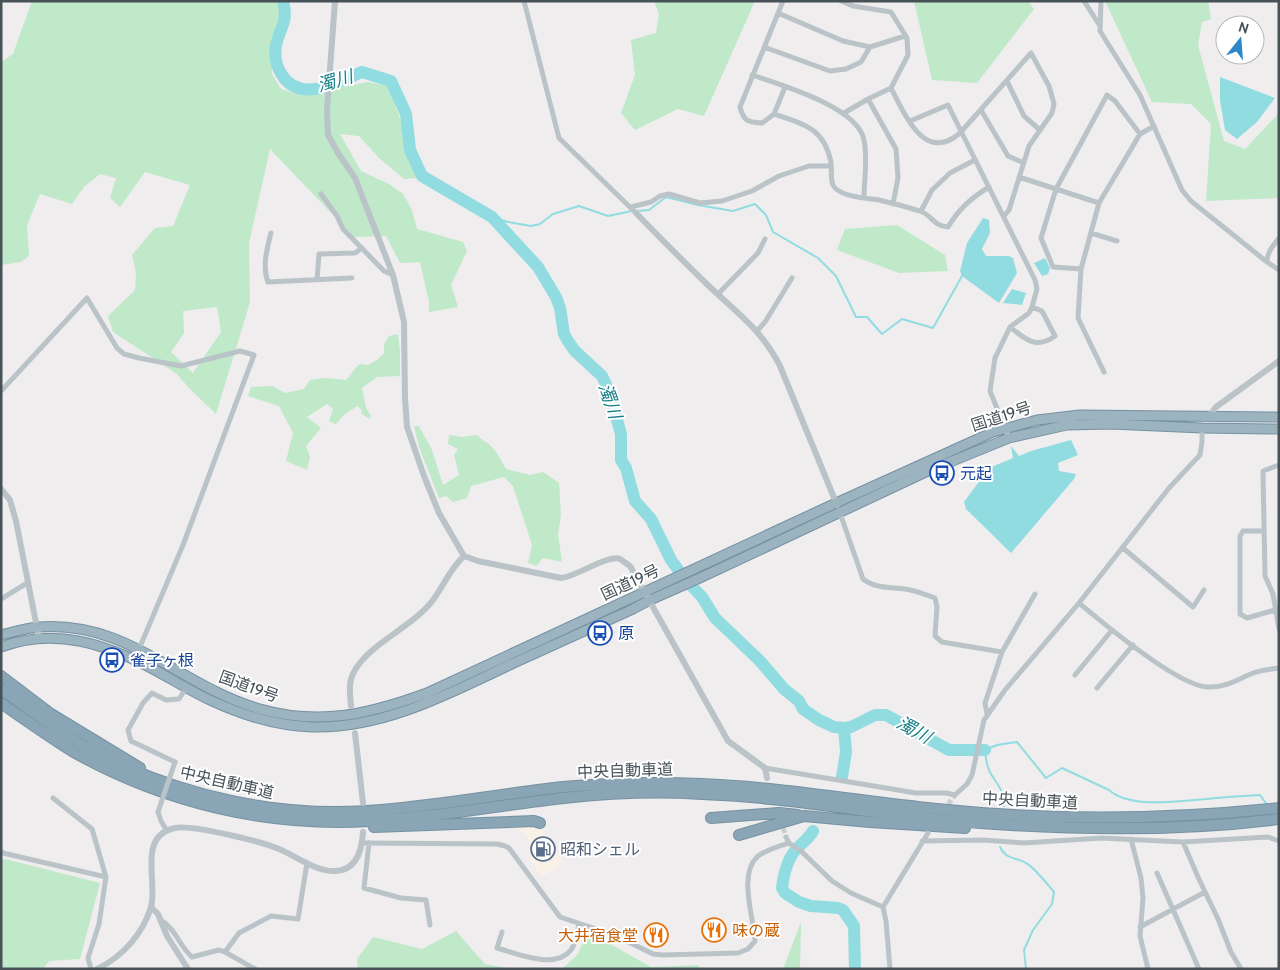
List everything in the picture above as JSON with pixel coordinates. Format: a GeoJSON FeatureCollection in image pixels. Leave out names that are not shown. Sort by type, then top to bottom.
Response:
{"type":"FeatureCollection","features":[{"type":"Feature","properties":{"kind":"highway","name":"国道19号"},"geometry":{"type":"LineString","coordinates":[[1,647],[39,638],[53,637],[79,640],[152,669],[209,700],[237,712],[263,720],[310,727],[357,724],[376,720],[420,705],[633,609],[663,583],[1004,428],[1050,417],[1080,415],[1279,417]]}},
{"type":"Feature","properties":{"kind":"highway","name":"国道19号"},"geometry":{"type":"LineString","coordinates":[[1,635],[37,627],[79,628],[100,632],[139,648],[215,691],[260,709],[307,717],[359,714],[388,707],[427,693],[646,596],[668,592],[928,471],[1008,438],[1067,425],[1111,424],[1279,429]]}},
{"type":"Feature","properties":{"kind":"highway"},"geometry":{"type":"LineString","coordinates":[[1,676],[51,714],[93,741],[130,761],[154,778]]}},
{"type":"Feature","properties":{"kind":"highway","name":"中央自動車道"},"geometry":{"type":"LineString","coordinates":[[1,689],[62,732],[98,754],[154,778],[206,796],[251,805],[296,810],[369,811],[563,788],[654,783],[750,787],[938,809],[1053,817],[1115,819],[1167,817],[1279,808]]}},
{"type":"Feature","properties":{"kind":"highway","name":"中央自動車道"},"geometry":{"type":"LineString","coordinates":[[1,703],[70,750],[119,775],[175,797],[215,808],[292,820],[353,822],[406,818],[565,798],[646,793],[702,794],[766,799],[946,820],[1053,827],[1116,829],[1276,819]]}},
{"type":"Feature","properties":{"kind":"highway"},"geometry":{"type":"LineString","coordinates":[[215,808],[234,818],[258,823],[333,828],[534,821],[540,823]]}},
{"type":"Feature","properties":{"kind":"highway"},"geometry":{"type":"LineString","coordinates":[[711,818],[778,813],[870,822],[970,828],[1013,830],[1053,827]]}},
{"type":"Feature","properties":{"kind":"highway"},"geometry":{"type":"LineString","coordinates":[[739,835],[804,816]]}},
{"type":"Feature","properties":{"kind":"street"},"geometry":{"type":"LineString","coordinates":[[335,1],[327,110],[328,135],[355,178],[393,276],[404,322],[407,427],[439,513],[464,556],[478,561],[561,578],[571,577],[610,558],[619,558],[630,566],[728,742],[765,768],[916,793],[946,793],[955,795],[967,784],[972,775],[986,714],[1079,603],[1169,488],[1200,455],[1202,428]]}},
{"type":"Feature","properties":{"kind":"street"},"geometry":{"type":"LineString","coordinates":[[524,1],[559,138],[758,331],[771,349],[780,366],[836,503],[863,579],[877,586],[906,589],[936,598],[935,636],[942,642],[1002,652]]}},
{"type":"Feature","properties":{"kind":"street"},"geometry":{"type":"LineString","coordinates":[[783,1],[740,107],[742,116],[749,122],[762,123],[774,114],[785,87]]}},
{"type":"Feature","properties":{"kind":"street"},"geometry":{"type":"LineString","coordinates":[[841,1],[891,12],[905,36],[908,55],[891,88],[844,113]]}},
{"type":"Feature","properties":{"kind":"street"},"geometry":{"type":"LineString","coordinates":[[1084,1],[1100,26]]}},
{"type":"Feature","properties":{"kind":"street"},"geometry":{"type":"LineString","coordinates":[[1101,1],[1100,31],[1140,95],[1182,190],[1191,201],[1279,270]]}},
{"type":"Feature","properties":{"kind":"street"},"geometry":{"type":"LineString","coordinates":[[778,13],[843,41],[870,47],[905,36]]}},
{"type":"Feature","properties":{"kind":"street"},"geometry":{"type":"LineString","coordinates":[[764,47],[830,71],[846,69],[861,62],[870,47]]}},
{"type":"Feature","properties":{"kind":"street"},"geometry":{"type":"LineString","coordinates":[[891,88],[911,126],[918,134],[935,142],[942,143],[960,133],[1031,53],[1054,99],[1052,112],[1029,146],[1009,210],[1004,216]]}},
{"type":"Feature","properties":{"kind":"street"},"geometry":{"type":"LineString","coordinates":[[752,75],[834,107],[854,121],[864,138],[864,198]]}},
{"type":"Feature","properties":{"kind":"street"},"geometry":{"type":"LineString","coordinates":[[1006,81],[1024,116],[1040,130]]}},
{"type":"Feature","properties":{"kind":"street"},"geometry":{"type":"LineString","coordinates":[[1081,269],[1053,267],[1041,238],[1056,189],[1107,95],[1115,101],[1140,134]]}},
{"type":"Feature","properties":{"kind":"street"},"geometry":{"type":"LineString","coordinates":[[868,99],[896,149],[898,178],[893,204]]}},
{"type":"Feature","properties":{"kind":"street"},"geometry":{"type":"LineString","coordinates":[[910,121],[948,105],[960,133],[1035,280],[1037,289],[1032,307],[1028,313],[1010,327],[995,358],[990,391],[1008,438]]}},
{"type":"Feature","properties":{"kind":"street"},"geometry":{"type":"LineString","coordinates":[[981,110],[1008,156],[1024,163]]}},
{"type":"Feature","properties":{"kind":"street"},"geometry":{"type":"LineString","coordinates":[[774,114],[817,132],[828,150],[833,185],[838,190],[848,195],[921,211],[940,227],[948,227],[956,214],[970,199],[989,187]]}},
{"type":"Feature","properties":{"kind":"street"},"geometry":{"type":"LineString","coordinates":[[1104,372],[1078,318],[1081,269],[1099,203],[1140,134],[1154,126]]}},
{"type":"Feature","properties":{"kind":"street"},"geometry":{"type":"LineString","coordinates":[[921,211],[932,190],[950,173],[975,160]]}},
{"type":"Feature","properties":{"kind":"street"},"geometry":{"type":"LineString","coordinates":[[633,210],[660,196],[669,194],[700,203],[722,201],[752,191],[779,176],[809,166],[831,166]]}},
{"type":"Feature","properties":{"kind":"street"},"geometry":{"type":"LineString","coordinates":[[1020,177],[1099,203]]}},
{"type":"Feature","properties":{"kind":"street"},"geometry":{"type":"LineString","coordinates":[[321,194],[344,229],[384,271],[393,276]]}},
{"type":"Feature","properties":{"kind":"street"},"geometry":{"type":"LineString","coordinates":[[272,233],[267,250],[265,275],[268,282],[352,278]]}},
{"type":"Feature","properties":{"kind":"street"},"geometry":{"type":"LineString","coordinates":[[1091,233],[1117,241]]}},
{"type":"Feature","properties":{"kind":"street"},"geometry":{"type":"LineString","coordinates":[[1267,262],[1270,249],[1279,238]]}},
{"type":"Feature","properties":{"kind":"street"},"geometry":{"type":"LineString","coordinates":[[718,294],[758,253],[765,239]]}},
{"type":"Feature","properties":{"kind":"street"},"geometry":{"type":"LineString","coordinates":[[317,280],[319,254],[355,253],[362,248]]}},
{"type":"Feature","properties":{"kind":"street"},"geometry":{"type":"LineString","coordinates":[[758,331],[792,278]]}},
{"type":"Feature","properties":{"kind":"street"},"geometry":{"type":"LineString","coordinates":[[1,392],[87,298],[117,348],[131,356],[181,366],[240,350],[254,355],[183,545],[139,648]]}},
{"type":"Feature","properties":{"kind":"street"},"geometry":{"type":"LineString","coordinates":[[1010,327],[1033,342],[1048,342],[1055,336],[1042,311],[1032,307]]}},
{"type":"Feature","properties":{"kind":"street"},"geometry":{"type":"LineString","coordinates":[[1209,416],[1216,407],[1279,361]]}},
{"type":"Feature","properties":{"kind":"street"},"geometry":{"type":"LineString","coordinates":[[1279,465],[1263,470],[1265,576],[1273,594],[1279,629]]}},
{"type":"Feature","properties":{"kind":"street"},"geometry":{"type":"LineString","coordinates":[[1,489],[10,500],[16,521],[39,638]]}},
{"type":"Feature","properties":{"kind":"street"},"geometry":{"type":"LineString","coordinates":[[1264,531],[1243,531],[1240,536],[1240,614],[1248,618],[1275,610]]}},
{"type":"Feature","properties":{"kind":"street"},"geometry":{"type":"LineString","coordinates":[[1123,548],[1193,607],[1204,590]]}},
{"type":"Feature","properties":{"kind":"street"},"geometry":{"type":"LineString","coordinates":[[351,706],[349,693],[351,680],[359,663],[421,613],[433,600],[456,563],[464,556]]}},
{"type":"Feature","properties":{"kind":"street"},"geometry":{"type":"LineString","coordinates":[[1,599],[27,583]]}},
{"type":"Feature","properties":{"kind":"street"},"geometry":{"type":"LineString","coordinates":[[986,714],[985,703],[1002,652],[1034,594]]}},
{"type":"Feature","properties":{"kind":"street"},"geometry":{"type":"LineString","coordinates":[[1079,603],[1112,630],[1181,679],[1192,684],[1208,688],[1228,685],[1257,672],[1279,668]]}},
{"type":"Feature","properties":{"kind":"street"},"geometry":{"type":"LineString","coordinates":[[1075,675],[1112,630]]}},
{"type":"Feature","properties":{"kind":"street"},"geometry":{"type":"LineString","coordinates":[[1097,688],[1133,645]]}},
{"type":"Feature","properties":{"kind":"street"},"geometry":{"type":"LineString","coordinates":[[167,831],[160,821],[158,812],[175,762],[131,741],[128,730],[143,703],[152,693],[166,700],[179,699],[186,688]]}},
{"type":"Feature","properties":{"kind":"street"},"geometry":{"type":"LineString","coordinates":[[355,733],[362,803]]}},
{"type":"Feature","properties":{"kind":"street"},"geometry":{"type":"LineString","coordinates":[[765,768],[767,778]]}},
{"type":"Feature","properties":{"kind":"street"},"geometry":{"type":"LineString","coordinates":[[53,798],[92,829],[106,877],[99,924],[88,958],[91,969]]}},
{"type":"Feature","properties":{"kind":"street"},"geometry":{"type":"LineString","coordinates":[[97,969],[110,963],[123,952],[142,929],[151,907],[152,852],[158,838],[167,831],[176,827],[189,828],[251,840],[280,849],[328,871],[344,869],[358,858],[366,843]]}},
{"type":"Feature","properties":{"kind":"street"},"geometry":{"type":"LineString","coordinates":[[363,832],[366,843],[364,888],[401,898],[426,900],[430,925]]}},
{"type":"Feature","properties":{"kind":"street"},"geometry":{"type":"LineString","coordinates":[[890,969],[883,907],[928,834]]}},
{"type":"Feature","properties":{"kind":"street"},"geometry":{"type":"LineString","coordinates":[[786,836],[789,843],[801,851],[832,880],[851,893],[883,907]]}},
{"type":"Feature","properties":{"kind":"street"},"geometry":{"type":"LineString","coordinates":[[922,841],[1024,843],[1077,839],[1131,839],[1184,842],[1268,836],[1279,841]]}},
{"type":"Feature","properties":{"kind":"street"},"geometry":{"type":"LineString","coordinates":[[1131,839],[1141,878],[1143,898],[1140,936],[1148,969]]}},
{"type":"Feature","properties":{"kind":"street"},"geometry":{"type":"LineString","coordinates":[[1184,842],[1231,952],[1241,969]]}},
{"type":"Feature","properties":{"kind":"street"},"geometry":{"type":"LineString","coordinates":[[366,843],[497,844],[505,846],[555,912],[564,919],[614,935],[658,955],[738,953],[748,949],[755,941],[750,909],[749,872],[756,858],[789,843]]}},
{"type":"Feature","properties":{"kind":"street"},"geometry":{"type":"LineString","coordinates":[[1,851],[106,877]]}},
{"type":"Feature","properties":{"kind":"street"},"geometry":{"type":"LineString","coordinates":[[225,952],[239,933],[271,916],[298,919],[306,862]]}},
{"type":"Feature","properties":{"kind":"street"},"geometry":{"type":"LineString","coordinates":[[1158,873],[1199,969]]}},
{"type":"Feature","properties":{"kind":"street"},"geometry":{"type":"LineString","coordinates":[[1140,927],[1205,892]]}},
{"type":"Feature","properties":{"kind":"street"},"geometry":{"type":"LineString","coordinates":[[151,907],[158,914],[167,936],[188,969]]}},
{"type":"Feature","properties":{"kind":"street"},"geometry":{"type":"LineString","coordinates":[[162,921],[168,924],[186,951],[192,956],[218,950],[256,969]]}},
{"type":"Feature","properties":{"kind":"street"},"geometry":{"type":"LineString","coordinates":[[502,932],[497,948],[542,962],[551,962],[565,957],[570,951],[580,924]]}},
{"type":"Feature","properties":{"kind":"shaded area","name":"昭和シェル"},"geometry":{"type":"Polygon","coordinates":[[[517,825],[538,826],[544,831],[564,865],[541,877],[529,856],[530,846],[528,838],[518,829],[517,825]]]}},
{"type":"Feature","properties":{"kind":"green space"},"geometry":{"type":"Polygon","coordinates":[[[32,1],[281,1],[282,24],[274,42],[272,74],[281,89],[301,95],[368,82],[388,86],[401,121],[416,178],[404,179],[380,159],[359,136],[340,134],[361,171],[389,184],[403,194],[412,210],[417,229],[463,242],[467,251],[451,285],[458,307],[429,312],[429,302],[420,262],[400,263],[386,236],[354,237],[270,149],[249,243],[250,302],[216,414],[177,374],[113,332],[108,316],[135,290],[136,273],[132,255],[155,228],[173,226],[190,185],[145,172],[120,207],[110,198],[116,178],[100,174],[84,187],[72,204],[40,194],[27,225],[29,256],[21,262],[1,265],[1,62],[13,54],[32,1]],[[217,307],[183,311],[184,333],[171,352],[193,373],[221,332],[217,307]]]}},
{"type":"Feature","properties":{"kind":"green space"},"geometry":{"type":"Polygon","coordinates":[[[654,1],[755,1],[704,116],[678,109],[635,130],[621,113],[635,75],[631,40],[656,33],[659,14],[654,1]]]}},
{"type":"Feature","properties":{"kind":"green space"},"geometry":{"type":"Polygon","coordinates":[[[914,1],[1028,1],[1034,9],[977,83],[932,80],[914,1]]]}},
{"type":"Feature","properties":{"kind":"green space"},"geometry":{"type":"Polygon","coordinates":[[[1105,1],[1208,1],[1211,19],[1202,22],[1198,45],[1224,141],[1245,149],[1279,113],[1279,198],[1206,201],[1211,124],[1191,104],[1152,102],[1105,1]]]}},
{"type":"Feature","properties":{"kind":"green space"},"geometry":{"type":"Polygon","coordinates":[[[897,225],[945,255],[948,271],[899,273],[837,250],[845,229],[897,225]]]}},
{"type":"Feature","properties":{"kind":"green space"},"geometry":{"type":"Polygon","coordinates":[[[398,334],[400,376],[377,377],[362,388],[366,408],[371,416],[369,419],[361,413],[362,410],[357,406],[344,415],[336,424],[329,421],[333,409],[327,404],[307,417],[321,428],[306,446],[310,457],[307,470],[286,461],[293,433],[279,406],[248,396],[251,387],[272,386],[285,393],[304,389],[310,380],[326,378],[346,380],[359,364],[368,365],[377,360],[384,353],[384,345],[389,336],[398,334]]]}},
{"type":"Feature","properties":{"kind":"green space"},"geometry":{"type":"Polygon","coordinates":[[[414,426],[419,426],[432,450],[443,485],[459,475],[454,455],[458,449],[448,444],[449,435],[462,437],[477,435],[499,456],[506,469],[530,475],[543,472],[559,483],[561,515],[558,534],[562,562],[543,558],[536,566],[528,563],[532,545],[513,486],[504,477],[471,486],[467,498],[453,502],[446,496],[439,498],[419,447],[414,426]]]}},
{"type":"Feature","properties":{"kind":"green space"},"geometry":{"type":"Polygon","coordinates":[[[5,859],[100,883],[80,959],[49,961],[43,969],[1,969],[1,860],[5,859]]]}},
{"type":"Feature","properties":{"kind":"green space"},"geometry":{"type":"Polygon","coordinates":[[[801,922],[800,969],[783,969],[801,922]]]}},
{"type":"Feature","properties":{"kind":"green space"},"geometry":{"type":"Polygon","coordinates":[[[456,931],[485,964],[512,969],[358,969],[357,959],[373,937],[422,949],[456,931]]]}},
{"type":"Feature","properties":{"kind":"green space"},"geometry":{"type":"Polygon","coordinates":[[[587,931],[651,967],[699,965],[698,969],[562,969],[578,954],[587,931]]]}},
{"type":"Feature","properties":{"kind":"water"},"geometry":{"type":"Polygon","coordinates":[[[1220,77],[1275,98],[1257,122],[1237,139],[1225,130],[1220,100],[1220,77]]]}},
{"type":"Feature","properties":{"kind":"water"},"geometry":{"type":"Polygon","coordinates":[[[983,218],[989,220],[990,233],[982,249],[986,256],[1009,256],[1013,258],[1017,273],[999,303],[962,276],[960,271],[967,243],[983,218]]]}},
{"type":"Feature","properties":{"kind":"water"},"geometry":{"type":"Polygon","coordinates":[[[1045,258],[1050,268],[1048,274],[1042,276],[1034,263],[1045,258]]]}},
{"type":"Feature","properties":{"kind":"water"},"geometry":{"type":"Polygon","coordinates":[[[1012,289],[1026,293],[1022,305],[1003,303],[1012,289]]]}},
{"type":"Feature","properties":{"kind":"water"},"geometry":{"type":"Polygon","coordinates":[[[1071,440],[1078,455],[1058,463],[1059,471],[1076,474],[1074,479],[1011,553],[966,509],[964,502],[989,468],[1013,458],[1011,446],[1019,456],[1071,440]]]}},
{"type":"Feature","properties":{"kind":"waterway","name":"濁川"},"geometry":{"type":"LineString","coordinates":[[283,1],[285,15],[277,40],[275,58],[280,72],[290,84],[299,88],[320,88],[362,72],[391,81],[406,114],[410,150],[422,176],[492,217],[538,267],[556,297],[560,308],[564,334],[568,341],[575,351],[602,376],[609,391],[621,434],[621,460],[626,468],[635,501],[651,519],[671,560],[702,597],[715,618],[760,661],[784,689],[799,701],[803,709],[819,720],[834,727],[844,728],[851,727],[875,715],[886,715],[949,750],[985,750]]}},
{"type":"Feature","properties":{"kind":"waterway"},"geometry":{"type":"LineString","coordinates":[[637,211],[649,210],[666,197],[733,211],[755,204],[766,215],[773,232],[818,258],[836,276],[856,317],[867,317],[882,334],[902,319],[933,328],[962,276]]}},
{"type":"Feature","properties":{"kind":"waterway"},"geometry":{"type":"LineString","coordinates":[[492,217],[531,226],[540,224],[553,214],[579,206],[608,216],[632,211]]}},
{"type":"Feature","properties":{"kind":"waterway"},"geometry":{"type":"LineString","coordinates":[[842,777],[846,752],[844,728]]}},
{"type":"Feature","properties":{"kind":"waterway"},"geometry":{"type":"LineString","coordinates":[[1004,806],[1001,790],[988,768],[985,750],[997,745],[1017,742],[1046,778],[1062,768],[1129,800],[1169,802],[1260,795],[1268,806]]}},
{"type":"Feature","properties":{"kind":"waterway"},"geometry":{"type":"LineString","coordinates":[[813,831],[796,849],[789,860],[782,888],[785,893],[799,902],[811,906],[843,910],[854,926],[855,969]]}},
{"type":"Feature","properties":{"kind":"waterway"},"geometry":{"type":"LineString","coordinates":[[1000,847],[1008,856],[1029,865],[1054,892],[1052,904],[1033,930],[1024,950],[1026,969]]}},
{"type":"Feature","properties":{"kind":"tunnel"},"geometry":{"type":"LineString","coordinates":[[944,810],[955,795]]}},
{"type":"Feature","properties":{"kind":"tunnel"},"geometry":{"type":"LineString","coordinates":[[781,821],[786,837]]}},
{"type":"Feature","properties":{"kind":"place","name":"元起"},"geometry":{"type":"Point","coordinates":[942,473]}},
{"type":"Feature","properties":{"kind":"place","name":"原"},"geometry":{"type":"Point","coordinates":[600,633]}},
{"type":"Feature","properties":{"kind":"place","name":"雀子ヶ根"},"geometry":{"type":"Point","coordinates":[112,660]}},
{"type":"Feature","properties":{"kind":"place","name":"昭和シェル"},"geometry":{"type":"Point","coordinates":[543,849]}},
{"type":"Feature","properties":{"kind":"place","name":"味の蔵"},"geometry":{"type":"Point","coordinates":[714,930]}},
{"type":"Feature","properties":{"kind":"place","name":"大井宿食堂"},"geometry":{"type":"Point","coordinates":[656,935]}}]}
